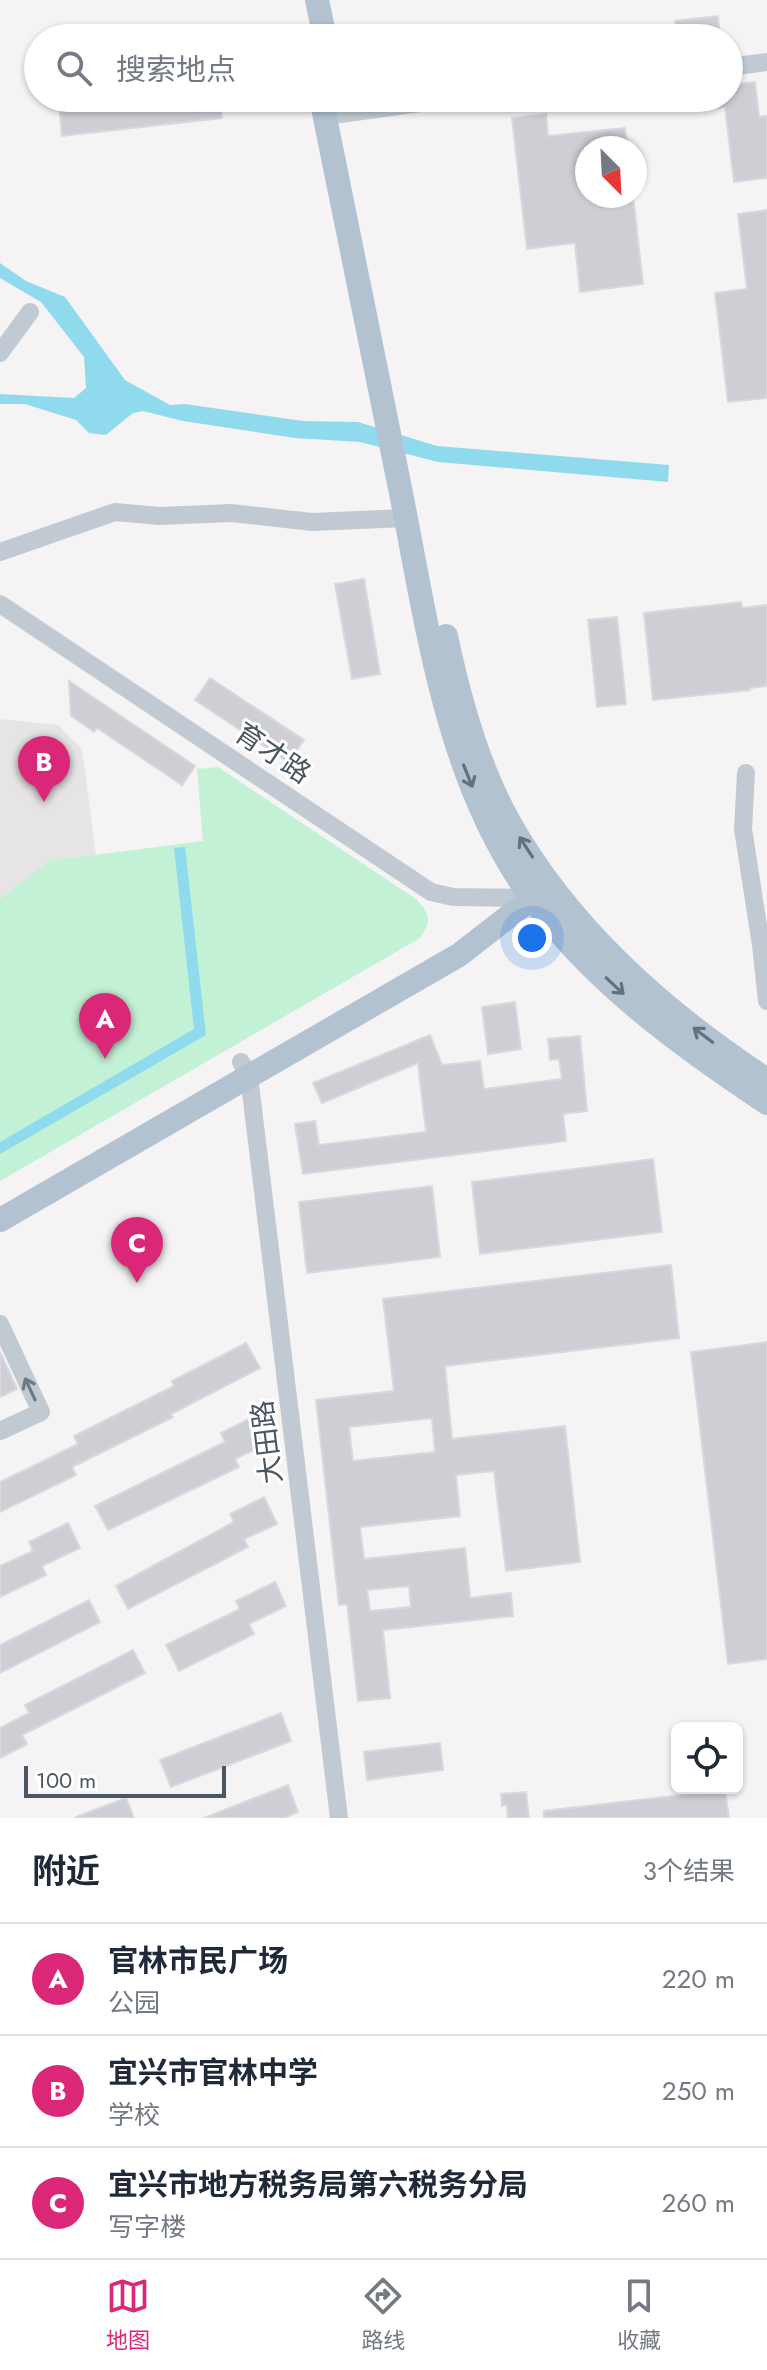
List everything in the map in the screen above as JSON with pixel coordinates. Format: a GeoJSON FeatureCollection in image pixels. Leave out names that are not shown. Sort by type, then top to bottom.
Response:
{"type":"FeatureCollection","features":[{"type":"Feature","properties":{"kind":"main road"},"geometry":{"type":"LineString","coordinates":[[302,0],[306,24]]}},
{"type":"Feature","properties":{"kind":"main road"},"geometry":{"type":"LineString","coordinates":[[317,0],[322,24]]}},
{"type":"Feature","properties":{"kind":"main road"},"geometry":{"type":"LineString","coordinates":[[324,112],[433,651],[455,744],[490,830],[541,891],[665,1007],[765,1074]]}},
{"type":"Feature","properties":{"kind":"main road"},"geometry":{"type":"LineString","coordinates":[[340,112],[449,647],[472,737],[541,891],[578,952],[656,1025],[767,1103]]}},
{"type":"Feature","properties":{"kind":"main road"},"geometry":{"type":"LineString","coordinates":[[0,1202],[459,955],[541,891]]}},
{"type":"Feature","properties":{"kind":"main road"},"geometry":{"type":"LineString","coordinates":[[0,1220],[245,1069]]}},
{"type":"Feature","properties":{"kind":"street"},"geometry":{"type":"LineString","coordinates":[[743,65],[767,62]]}},
{"type":"Feature","properties":{"kind":"street"},"geometry":{"type":"LineString","coordinates":[[0,353],[30,312]]}},
{"type":"Feature","properties":{"kind":"street"},"geometry":{"type":"LineString","coordinates":[[0,552],[115,512],[160,516],[231,513],[312,522],[406,518]]}},
{"type":"Feature","properties":{"kind":"street","name":"育才路"},"geometry":{"type":"LineString","coordinates":[[0,604],[431,892],[453,897],[541,891]]}},
{"type":"Feature","properties":{"kind":"street"},"geometry":{"type":"LineString","coordinates":[[746,773],[743,829],[767,1001]]}},
{"type":"Feature","properties":{"kind":"street","name":"大田路"},"geometry":{"type":"LineString","coordinates":[[245,1069],[339,1818]]}},
{"type":"Feature","properties":{"kind":"street"},"geometry":{"type":"LineString","coordinates":[[0,1324],[41,1412],[0,1431]]}},
{"type":"Feature","properties":{"kind":"shaded area"},"geometry":{"type":"Polygon","coordinates":[[[0,719],[58,725],[82,749],[96,855],[49,862],[0,899],[0,719]]]}},
{"type":"Feature","properties":{"kind":"green space"},"geometry":{"type":"Polygon","coordinates":[[[218,767],[416,899],[428,918],[424,932],[420,938],[0,1181],[0,899],[49,861],[203,841],[197,769],[218,767]]]}},
{"type":"Feature","properties":{"kind":"water"},"geometry":{"type":"Polygon","coordinates":[[[0,263],[26,281],[65,297],[125,380],[170,405],[185,404],[303,421],[358,422],[437,446],[669,465],[668,482],[438,462],[360,442],[295,438],[183,421],[143,411],[133,413],[106,435],[89,433],[76,420],[25,404],[0,404],[0,394],[74,398],[86,388],[84,357],[41,302],[0,278],[0,263]]]}},
{"type":"Feature","properties":{"kind":"water"},"geometry":{"type":"Polygon","coordinates":[[[185,847],[206,1035],[0,1154],[0,1142],[194,1029],[174,848],[185,847]]]}},
{"type":"Feature","properties":{"kind":"building"},"geometry":{"type":"Polygon","coordinates":[[[718,16],[719,24],[675,24],[675,21],[718,16]]]}},
{"type":"Feature","properties":{"kind":"building"},"geometry":{"type":"Polygon","coordinates":[[[755,82],[759,117],[767,116],[767,178],[734,182],[726,112],[743,112],[743,83],[755,82]]]}},
{"type":"Feature","properties":{"kind":"building"},"geometry":{"type":"Polygon","coordinates":[[[60,112],[221,112],[222,118],[62,136],[60,112]]]}},
{"type":"Feature","properties":{"kind":"building"},"geometry":{"type":"Polygon","coordinates":[[[546,114],[548,136],[625,128],[626,136],[575,136],[575,208],[634,208],[643,284],[580,292],[575,243],[527,249],[512,118],[546,114]]]}},
{"type":"Feature","properties":{"kind":"building"},"geometry":{"type":"Polygon","coordinates":[[[767,210],[767,398],[728,402],[715,293],[747,289],[738,214],[767,210]]]}},
{"type":"Feature","properties":{"kind":"building"},"geometry":{"type":"Polygon","coordinates":[[[364,579],[380,674],[352,679],[335,584],[364,579]]]}},
{"type":"Feature","properties":{"kind":"building"},"geometry":{"type":"Polygon","coordinates":[[[741,602],[742,608],[767,605],[767,686],[653,700],[644,613],[741,602]]]}},
{"type":"Feature","properties":{"kind":"building"},"geometry":{"type":"Polygon","coordinates":[[[617,617],[626,704],[597,707],[588,620],[617,617]]]}},
{"type":"Feature","properties":{"kind":"building"},"geometry":{"type":"Polygon","coordinates":[[[210,678],[304,740],[288,762],[195,700],[210,678]]]}},
{"type":"Feature","properties":{"kind":"building"},"geometry":{"type":"Polygon","coordinates":[[[69,681],[195,766],[182,785],[97,728],[94,732],[71,716],[69,681]]]}},
{"type":"Feature","properties":{"kind":"building"},"geometry":{"type":"Polygon","coordinates":[[[515,1002],[521,1049],[488,1054],[482,1007],[515,1002]]]}},
{"type":"Feature","properties":{"kind":"building"},"geometry":{"type":"Polygon","coordinates":[[[430,1035],[442,1065],[480,1061],[484,1089],[562,1079],[559,1059],[550,1060],[548,1039],[580,1036],[587,1111],[563,1114],[566,1141],[303,1174],[295,1124],[315,1121],[319,1145],[426,1132],[418,1063],[322,1103],[313,1083],[430,1035]]]}},
{"type":"Feature","properties":{"kind":"building"},"geometry":{"type":"Polygon","coordinates":[[[653,1159],[662,1232],[480,1254],[472,1182],[653,1159]]]}},
{"type":"Feature","properties":{"kind":"building"},"geometry":{"type":"Polygon","coordinates":[[[432,1186],[440,1257],[307,1273],[299,1202],[432,1186]]]}},
{"type":"Feature","properties":{"kind":"building"},"geometry":{"type":"Polygon","coordinates":[[[671,1265],[679,1338],[445,1366],[452,1439],[565,1426],[580,1562],[506,1571],[494,1471],[456,1475],[460,1516],[360,1527],[364,1559],[465,1548],[470,1598],[511,1593],[513,1616],[383,1630],[390,1698],[358,1701],[347,1604],[339,1605],[316,1400],[394,1391],[383,1299],[671,1265]],[[432,1418],[349,1427],[353,1461],[435,1452],[432,1418]],[[409,1586],[367,1590],[370,1611],[411,1607],[409,1586]]]}},
{"type":"Feature","properties":{"kind":"building"},"geometry":{"type":"Polygon","coordinates":[[[767,1342],[767,1659],[728,1664],[691,1352],[767,1342]]]}},
{"type":"Feature","properties":{"kind":"building"},"geometry":{"type":"Polygon","coordinates":[[[246,1343],[260,1368],[171,1414],[173,1417],[72,1467],[76,1475],[0,1512],[0,1482],[78,1444],[74,1436],[174,1386],[172,1381],[246,1343]]]}},
{"type":"Feature","properties":{"kind":"building"},"geometry":{"type":"Polygon","coordinates":[[[0,1352],[17,1389],[0,1397],[0,1352]]]}},
{"type":"Feature","properties":{"kind":"building"},"geometry":{"type":"Polygon","coordinates":[[[255,1416],[268,1443],[235,1459],[239,1467],[108,1530],[95,1506],[225,1442],[221,1433],[255,1416]]]}},
{"type":"Feature","properties":{"kind":"building"},"geometry":{"type":"Polygon","coordinates":[[[264,1497],[277,1524],[244,1539],[248,1547],[128,1609],[116,1586],[234,1522],[230,1514],[264,1497]]]}},
{"type":"Feature","properties":{"kind":"building"},"geometry":{"type":"Polygon","coordinates":[[[68,1523],[80,1548],[42,1566],[46,1575],[0,1597],[0,1566],[33,1551],[29,1542],[68,1523]]]}},
{"type":"Feature","properties":{"kind":"building"},"geometry":{"type":"Polygon","coordinates":[[[275,1582],[286,1606],[249,1624],[254,1634],[179,1671],[166,1645],[240,1609],[236,1601],[275,1582]]]}},
{"type":"Feature","properties":{"kind":"building"},"geometry":{"type":"Polygon","coordinates":[[[89,1600],[100,1622],[0,1673],[0,1645],[89,1600]]]}},
{"type":"Feature","properties":{"kind":"building"},"geometry":{"type":"Polygon","coordinates":[[[133,1650],[145,1673],[22,1735],[27,1744],[0,1758],[0,1728],[29,1713],[25,1705],[133,1650]]]}},
{"type":"Feature","properties":{"kind":"building"},"geometry":{"type":"Polygon","coordinates":[[[281,1713],[291,1741],[171,1787],[160,1760],[281,1713]]]}},
{"type":"Feature","properties":{"kind":"building"},"geometry":{"type":"Polygon","coordinates":[[[440,1743],[443,1770],[367,1780],[364,1752],[440,1743]]]}},
{"type":"Feature","properties":{"kind":"building"},"geometry":{"type":"Polygon","coordinates":[[[288,1785],[298,1812],[284,1818],[204,1818],[288,1785]]]}},
{"type":"Feature","properties":{"kind":"building"},"geometry":{"type":"Polygon","coordinates":[[[526,1792],[529,1818],[508,1818],[507,1805],[502,1806],[501,1794],[526,1792]]]}},
{"type":"Feature","properties":{"kind":"building"},"geometry":{"type":"Polygon","coordinates":[[[691,1794],[726,1794],[729,1818],[544,1818],[544,1811],[691,1794]]]}},
{"type":"Feature","properties":{"kind":"building"},"geometry":{"type":"Polygon","coordinates":[[[126,1798],[134,1818],[76,1818],[76,1817],[126,1798]]]}},
{"type":"Feature","properties":{"kind":"place","name":"宜兴市官林中学"},"geometry":{"type":"Point","coordinates":[44,802]}},
{"type":"Feature","properties":{"kind":"place","name":"官林市民广场"},"geometry":{"type":"Point","coordinates":[105,1059]}},
{"type":"Feature","properties":{"kind":"place","name":"宜兴市地方税务局第六税务分局"},"geometry":{"type":"Point","coordinates":[137,1283]}}]}
